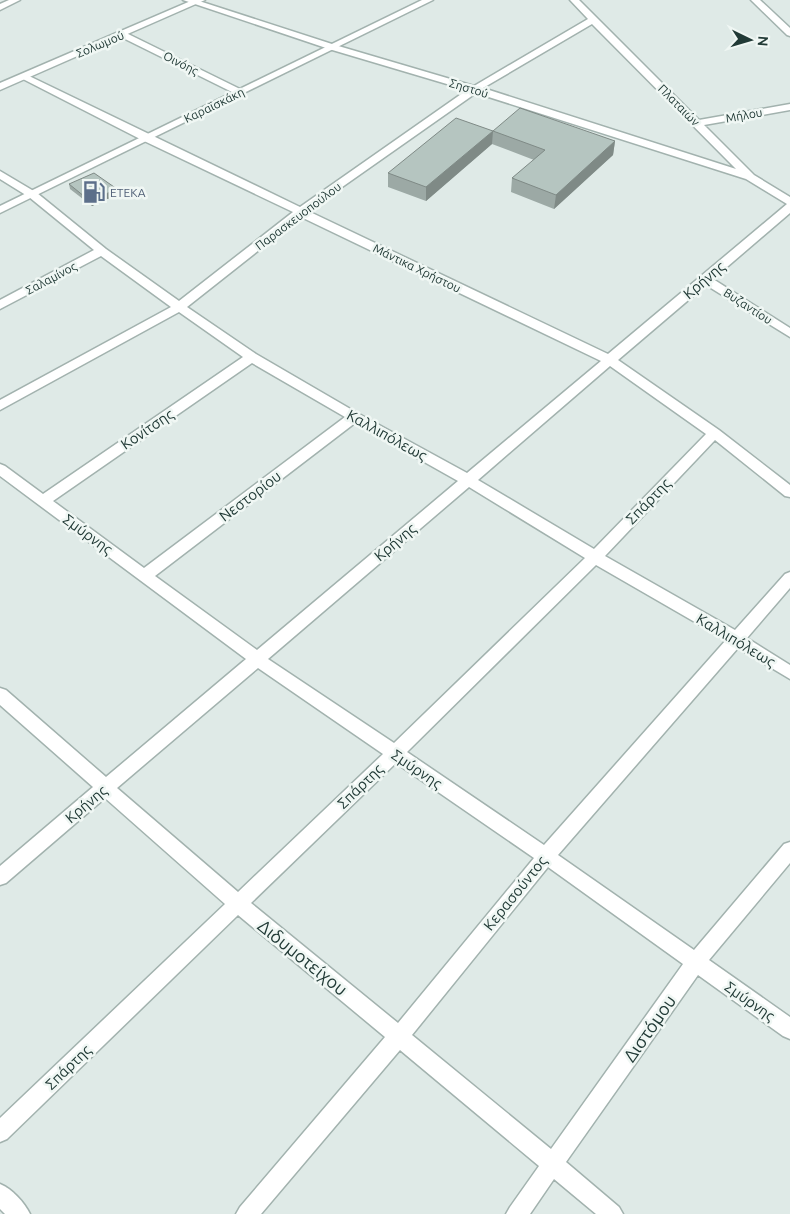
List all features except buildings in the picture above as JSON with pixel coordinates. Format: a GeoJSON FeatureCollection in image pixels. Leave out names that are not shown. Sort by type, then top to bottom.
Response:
{"type":"FeatureCollection","features":[{"type":"Feature","properties":{"kind":"street"},"geometry":{"type":"LineString","coordinates":[[0,7],[16,0]]}},
{"type":"Feature","properties":{"kind":"street","name":"Καραϊσκάκη"},"geometry":{"type":"LineString","coordinates":[[0,210],[429,0]]}},
{"type":"Feature","properties":{"kind":"street","name":"Πλαταιών"},"geometry":{"type":"LineString","coordinates":[[574,0],[750,177],[790,202]]}},
{"type":"Feature","properties":{"kind":"street"},"geometry":{"type":"LineString","coordinates":[[755,0],[790,33]]}},
{"type":"Feature","properties":{"kind":"street","name":"Σηστού"},"geometry":{"type":"LineString","coordinates":[[195,1],[332,47],[475,89],[750,177]]}},
{"type":"Feature","properties":{"kind":"street","name":"Σολωμού"},"geometry":{"type":"LineString","coordinates":[[0,87],[195,1]]}},
{"type":"Feature","properties":{"kind":"street","name":"Παρασκευοπούλου"},"geometry":{"type":"LineString","coordinates":[[0,406],[179,307],[300,212],[475,89],[594,20]]}},
{"type":"Feature","properties":{"kind":"street","name":"Οινόης"},"geometry":{"type":"LineString","coordinates":[[122,34],[239,92]]}},
{"type":"Feature","properties":{"kind":"street","name":"Μάντικα Χρήστου"},"geometry":{"type":"LineString","coordinates":[[24,77],[146,138],[610,360],[714,433],[790,492]]}},
{"type":"Feature","properties":{"kind":"street","name":"Μήλου"},"geometry":{"type":"LineString","coordinates":[[697,123],[790,107]]}},
{"type":"Feature","properties":{"kind":"street","name":"Καλλιπόλεως"},"geometry":{"type":"LineString","coordinates":[[0,174],[32,195],[102,251],[179,307],[252,357],[354,417],[468,480],[595,557],[735,638],[790,673]]}},
{"type":"Feature","properties":{"kind":"street","name":"Κρήνης"},"geometry":{"type":"LineString","coordinates":[[0,877],[790,207]]}},
{"type":"Feature","properties":{"kind":"street","name":"Σαλαμίνος"},"geometry":{"type":"LineString","coordinates":[[0,305],[102,251]]}},
{"type":"Feature","properties":{"kind":"street","name":"Βυζαντίου"},"geometry":{"type":"LineString","coordinates":[[705,279],[790,333]]}},
{"type":"Feature","properties":{"kind":"street","name":"Κονίτσης"},"geometry":{"type":"LineString","coordinates":[[42,501],[252,357]]}},
{"type":"Feature","properties":{"kind":"street","name":"Νεστορίου"},"geometry":{"type":"LineString","coordinates":[[145,575],[354,417]]}},
{"type":"Feature","properties":{"kind":"street","name":"Σπάρτης"},"geometry":{"type":"LineString","coordinates":[[0,1132],[394,754],[595,557],[714,433]]}},
{"type":"Feature","properties":{"kind":"street","name":"Σμύρνης"},"geometry":{"type":"LineString","coordinates":[[0,469],[257,659],[546,856],[790,1029]]}},
{"type":"Feature","properties":{"kind":"street","name":"Κερασούντος"},"geometry":{"type":"LineString","coordinates":[[246,1214],[399,1036],[546,856],[735,638],[790,578]]}},
{"type":"Feature","properties":{"kind":"street","name":"Διδυμοτείχου"},"geometry":{"type":"LineString","coordinates":[[0,694],[237,903],[612,1214]]}},
{"type":"Feature","properties":{"kind":"street","name":"Διστόμου"},"geometry":{"type":"LineString","coordinates":[[517,1214],[695,963],[790,850]]}},
{"type":"Feature","properties":{"kind":"street"},"geometry":{"type":"LineString","coordinates":[[0,1194],[19,1214]]}},
{"type":"Feature","properties":{"kind":"place","name":"ΕΤΕΚΑ"},"geometry":{"type":"Point","coordinates":[94,192]}}]}
